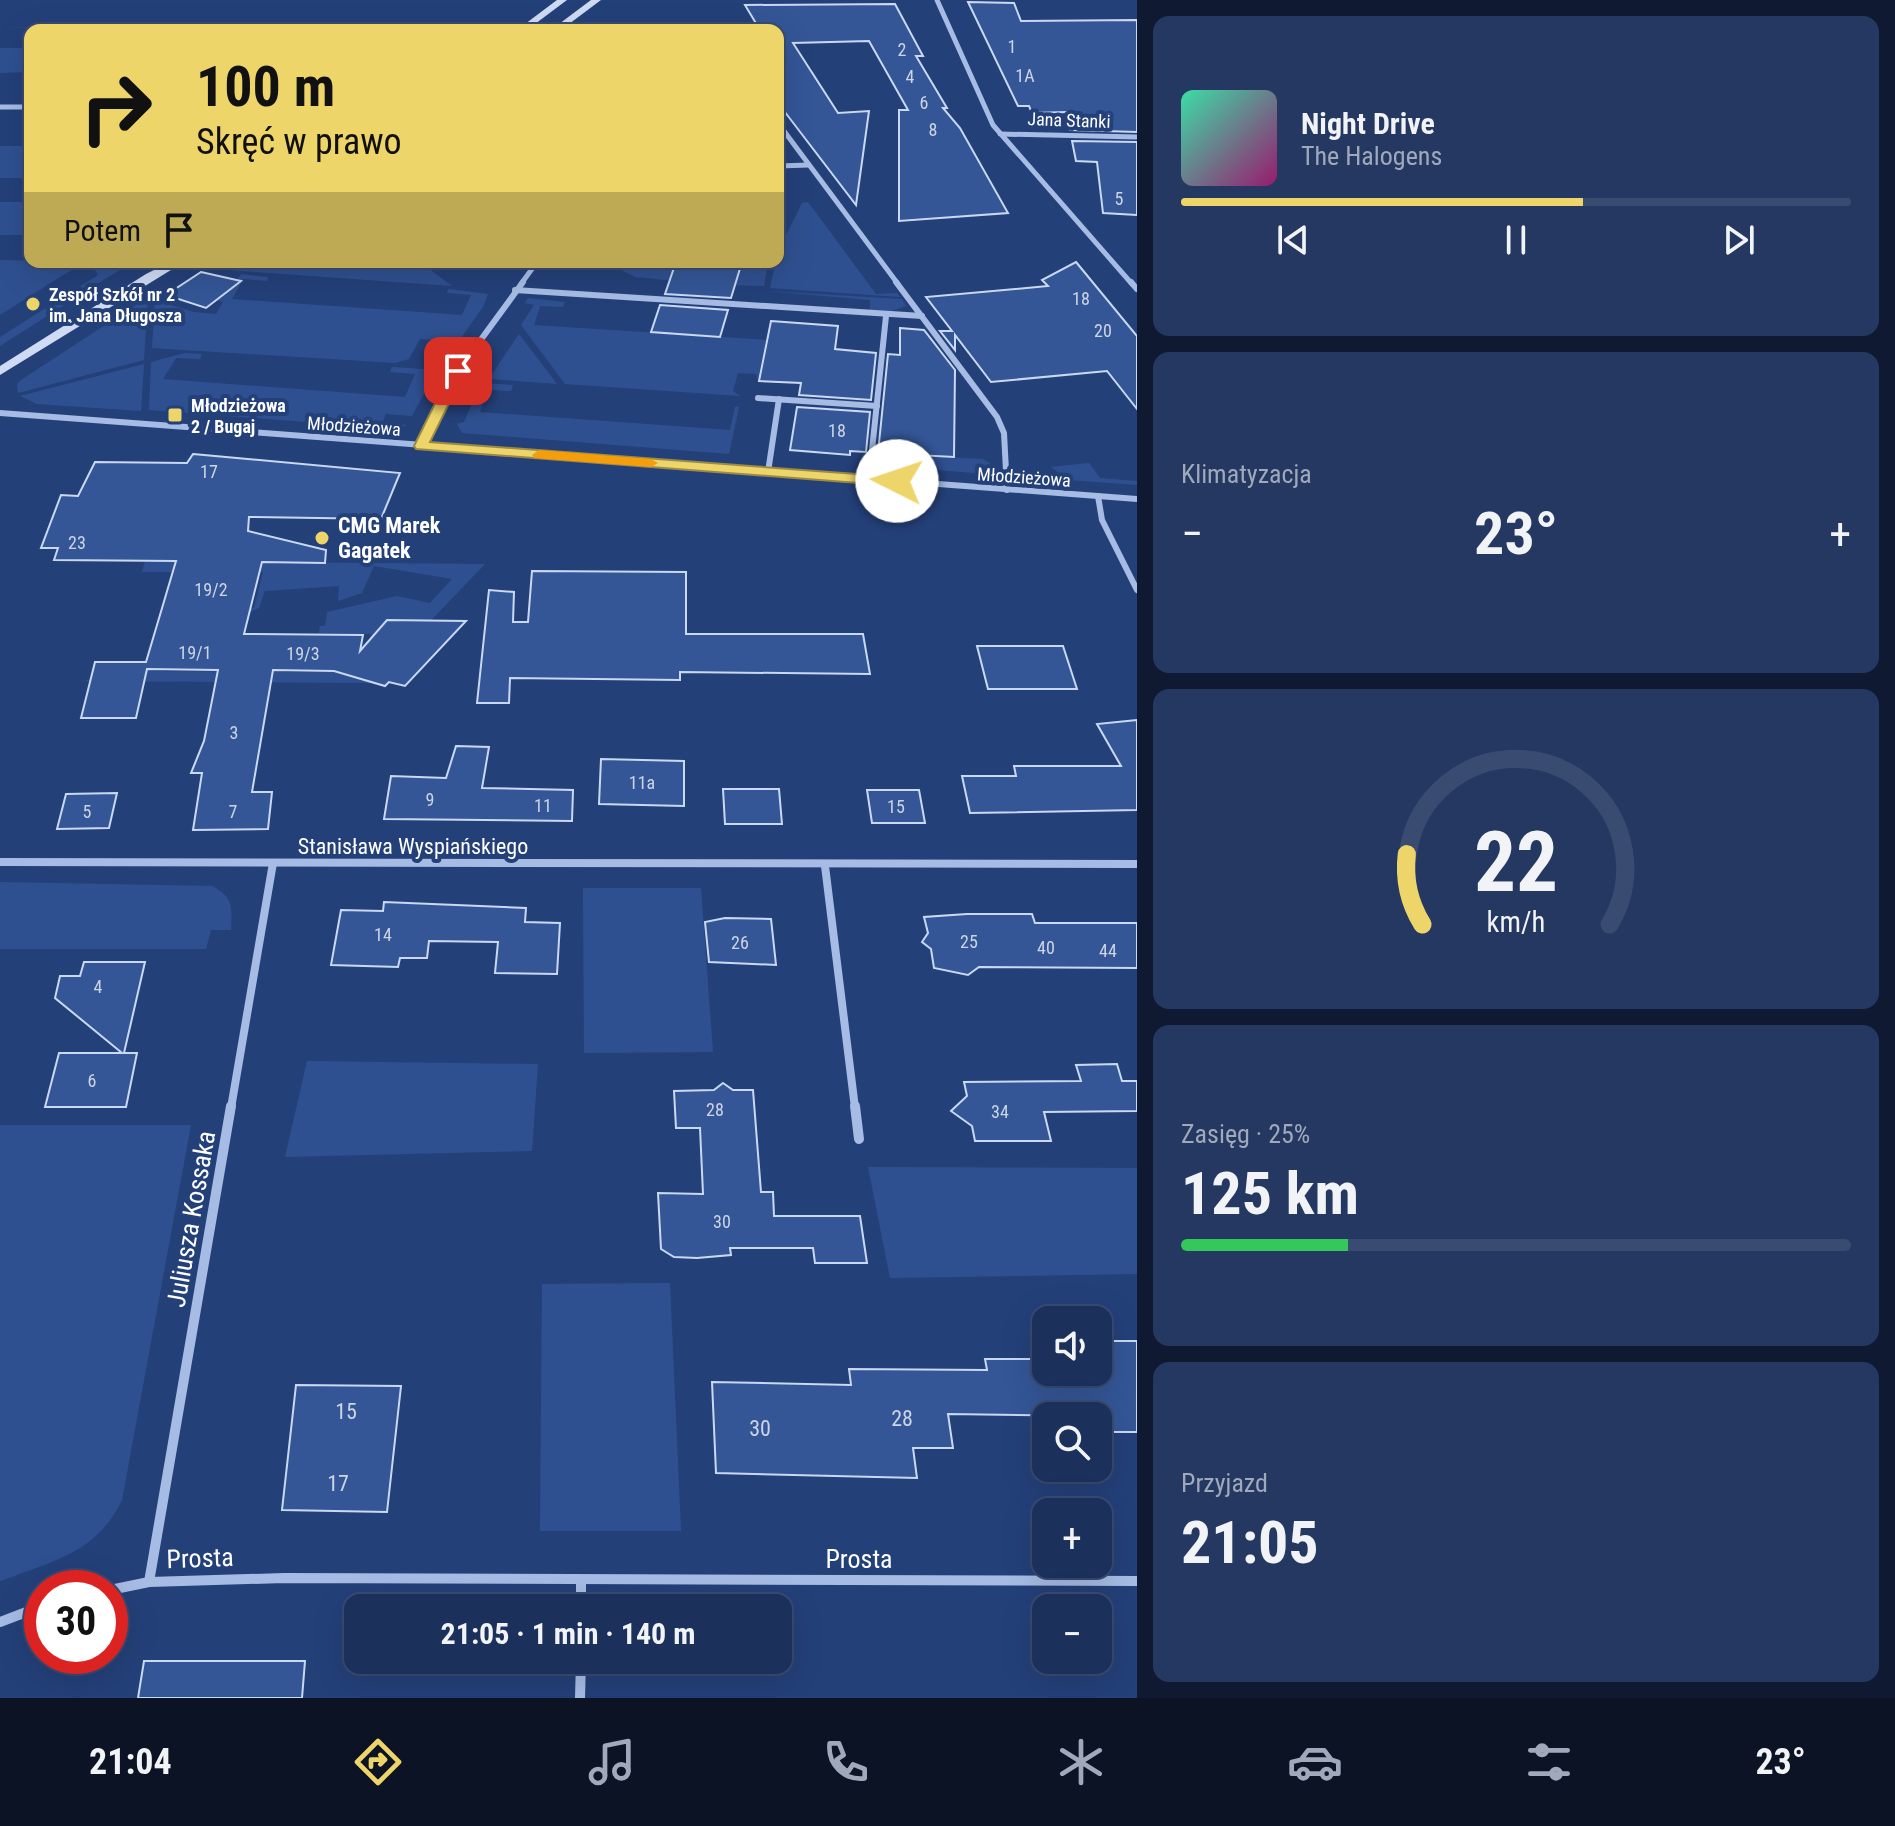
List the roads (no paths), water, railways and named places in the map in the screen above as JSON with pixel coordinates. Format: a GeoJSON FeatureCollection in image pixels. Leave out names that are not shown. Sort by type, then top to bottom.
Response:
{"type":"FeatureCollection","features":[{"type":"Feature","properties":{"kind":"street"},"geometry":{"type":"LineString","coordinates":[[529,24],[563,0]]}},
{"type":"Feature","properties":{"kind":"street"},"geometry":{"type":"LineString","coordinates":[[563,24],[597,0]]}},
{"type":"Feature","properties":{"kind":"street"},"geometry":{"type":"LineString","coordinates":[[937,0],[979,99],[1000,134],[1137,289]]}},
{"type":"Feature","properties":{"kind":"street"},"geometry":{"type":"LineString","coordinates":[[0,107],[24,107]]}},
{"type":"Feature","properties":{"kind":"street"},"geometry":{"type":"LineString","coordinates":[[784,131],[997,417],[1004,433],[1007,490]]}},
{"type":"Feature","properties":{"kind":"street","name":"Jana Stanki"},"geometry":{"type":"LineString","coordinates":[[1000,134],[1137,137]]}},
{"type":"Feature","properties":{"kind":"street"},"geometry":{"type":"LineString","coordinates":[[784,166],[809,165]]}},
{"type":"Feature","properties":{"kind":"street"},"geometry":{"type":"LineString","coordinates":[[150,276],[156,268]]}},
{"type":"Feature","properties":{"kind":"street"},"geometry":{"type":"LineString","coordinates":[[0,371],[167,268]]}},
{"type":"Feature","properties":{"kind":"street"},"geometry":{"type":"LineString","coordinates":[[421,446],[454,378],[532,268]]}},
{"type":"Feature","properties":{"kind":"street"},"geometry":{"type":"LineString","coordinates":[[515,290],[922,316]]}},
{"type":"Feature","properties":{"kind":"street"},"geometry":{"type":"LineString","coordinates":[[869,479],[886,316]]}},
{"type":"Feature","properties":{"kind":"street"},"geometry":{"type":"LineString","coordinates":[[758,398],[877,406]]}},
{"type":"Feature","properties":{"kind":"street"},"geometry":{"type":"LineString","coordinates":[[768,472],[779,399]]}},
{"type":"Feature","properties":{"kind":"street","name":"Młodzieżowa"},"geometry":{"type":"LineString","coordinates":[[0,413],[1137,499]]}},
{"type":"Feature","properties":{"kind":"street"},"geometry":{"type":"LineString","coordinates":[[1098,496],[1102,520],[1137,590]]}},
{"type":"Feature","properties":{"kind":"street","name":"Stanisława Wyspiańskiego"},"geometry":{"type":"LineString","coordinates":[[0,862],[825,866],[1137,864]]}},
{"type":"Feature","properties":{"kind":"street","name":"Juliusza Kossaka"},"geometry":{"type":"LineString","coordinates":[[149,1582],[273,863]]}},
{"type":"Feature","properties":{"kind":"street"},"geometry":{"type":"LineString","coordinates":[[825,866],[859,1139]]}},
{"type":"Feature","properties":{"kind":"street","name":"Prosta"},"geometry":{"type":"LineString","coordinates":[[128,1586],[149,1582],[284,1578],[1137,1581]]}},
{"type":"Feature","properties":{"kind":"street"},"geometry":{"type":"LineString","coordinates":[[581,1580],[581,1594]]}},
{"type":"Feature","properties":{"kind":"street"},"geometry":{"type":"LineString","coordinates":[[0,1622],[24,1613]]}},
{"type":"Feature","properties":{"kind":"street"},"geometry":{"type":"LineString","coordinates":[[580,1698],[581,1674]]}},
{"type":"Feature","properties":{"kind":"place","name":"Zespół Szkół nr 2 im. Jana Długosza"},"geometry":{"type":"Point","coordinates":[33,304]}},
{"type":"Feature","properties":{"kind":"place","name":"Młodzieżowa 2 / Bugaj"},"geometry":{"type":"Point","coordinates":[175,415]}},
{"type":"Feature","properties":{"kind":"place","name":"CMG Marek Gagatek"},"geometry":{"type":"Point","coordinates":[322,538]}}]}
